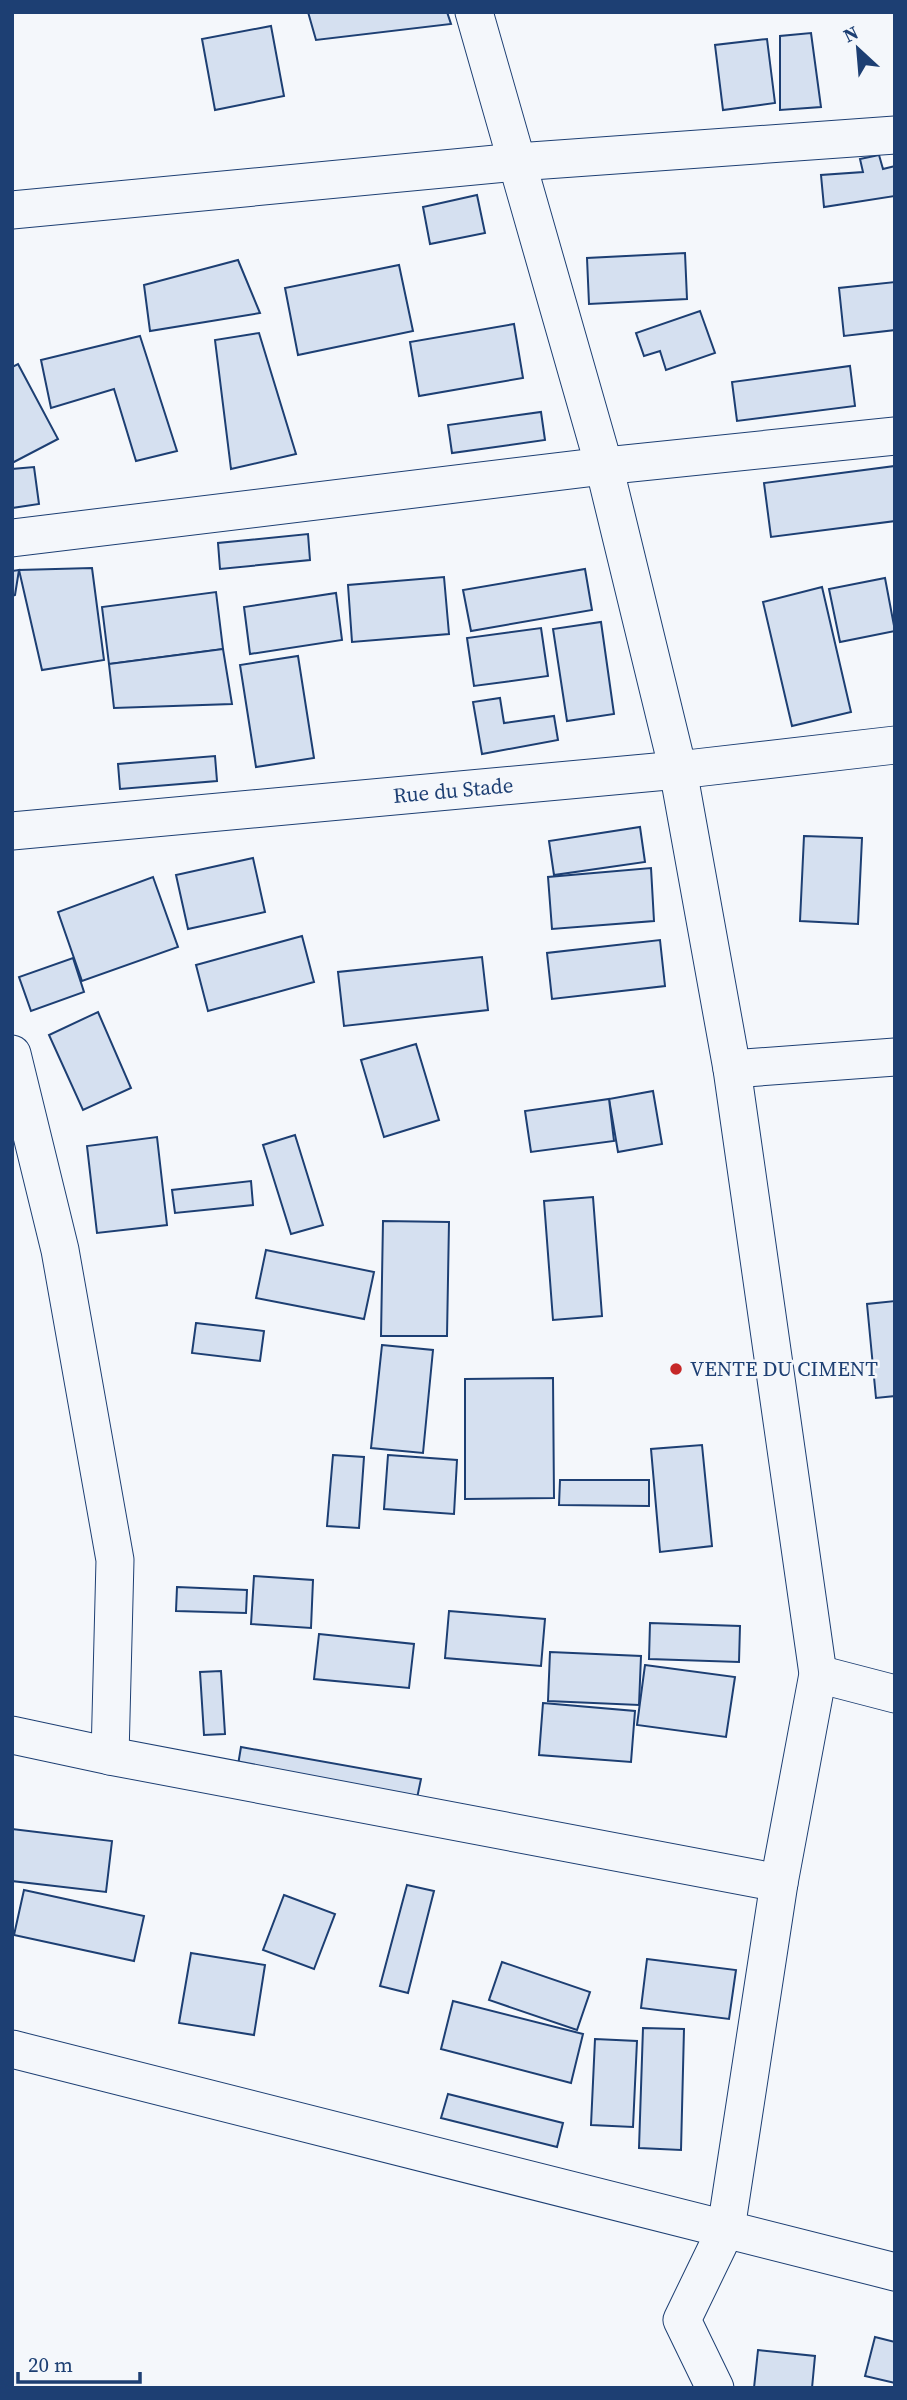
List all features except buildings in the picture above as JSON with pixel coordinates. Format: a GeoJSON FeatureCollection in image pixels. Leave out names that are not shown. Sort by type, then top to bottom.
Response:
{"type":"FeatureCollection","features":[{"type":"Feature","properties":{"kind":"street"},"geometry":{"type":"LineString","coordinates":[[474,12],[604,466],[678,770],[732,1069],[818,1674],[779,1883],[726,2229],[682,2320],[715,2388]]}},
{"type":"Feature","properties":{"kind":"street"},"geometry":{"type":"LineString","coordinates":[[12,209],[517,162],[895,135]]}},
{"type":"Feature","properties":{"kind":"street"},"geometry":{"type":"LineString","coordinates":[[12,538],[604,466],[895,436]]}},
{"type":"Feature","properties":{"kind":"street","name":"Rue du Stade"},"geometry":{"type":"LineString","coordinates":[[12,831],[678,770],[895,745]]}},
{"type":"Feature","properties":{"kind":"street"},"geometry":{"type":"LineString","coordinates":[[12,1054],[60,1250],[115,1560],[110,1756]]}},
{"type":"Feature","properties":{"kind":"street"},"geometry":{"type":"LineString","coordinates":[[732,1069],[895,1058]]}},
{"type":"Feature","properties":{"kind":"street"},"geometry":{"type":"LineString","coordinates":[[818,1674],[895,1694]]}},
{"type":"Feature","properties":{"kind":"street"},"geometry":{"type":"LineString","coordinates":[[12,1735],[779,1883]]}},
{"type":"Feature","properties":{"kind":"street"},"geometry":{"type":"LineString","coordinates":[[12,2049],[895,2272]]}},
{"type":"Feature","properties":{"kind":"place","name":"VENTE DU CIMENT"},"geometry":{"type":"Point","coordinates":[676,1369]}}]}
